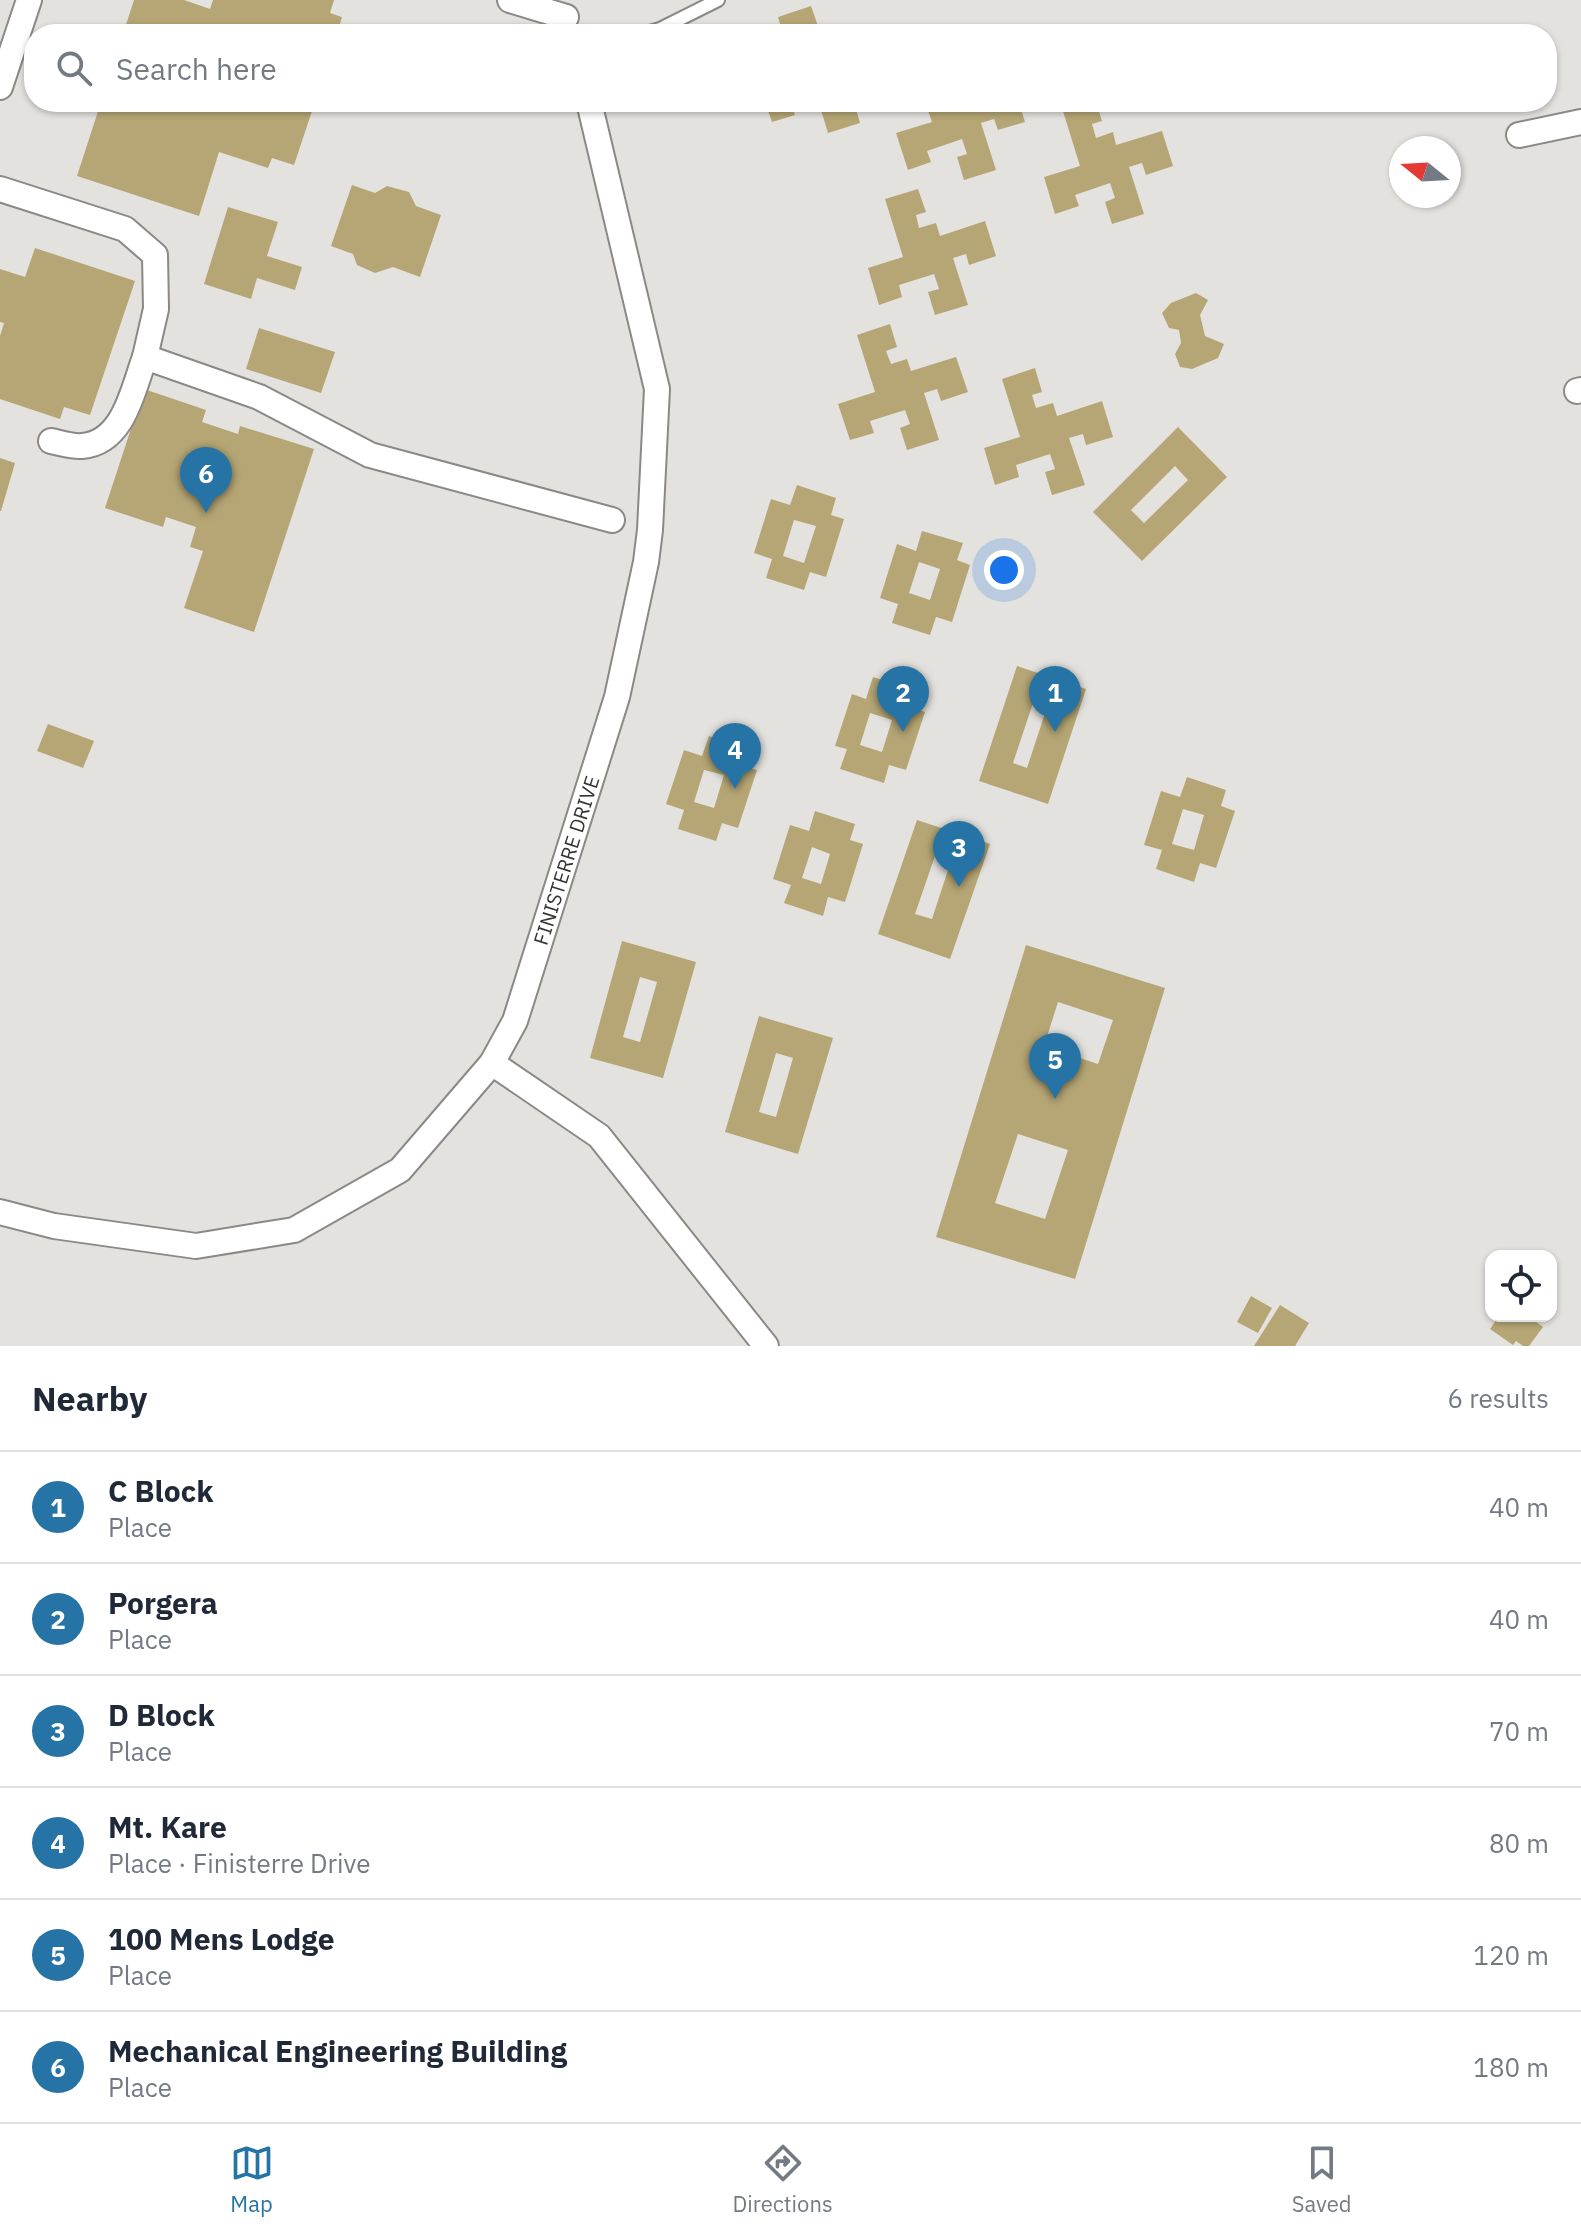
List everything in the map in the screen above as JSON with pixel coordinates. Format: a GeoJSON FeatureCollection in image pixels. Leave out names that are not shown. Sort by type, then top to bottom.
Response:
{"type":"FeatureCollection","features":[{"type":"Feature","properties":{"kind":"street"},"geometry":{"type":"LineString","coordinates":[[0,87],[29,0]]}},
{"type":"Feature","properties":{"kind":"street"},"geometry":{"type":"LineString","coordinates":[[510,0],[567,17]]}},
{"type":"Feature","properties":{"kind":"street","name":"FINISTERRE DRIVE"},"geometry":{"type":"LineString","coordinates":[[0,1212],[54,1226],[196,1246],[294,1230],[400,1170],[492,1063],[515,1021],[617,697],[650,530],[657,389],[591,112]]}},
{"type":"Feature","properties":{"kind":"street"},"geometry":{"type":"LineString","coordinates":[[1519,135],[1581,122]]}},
{"type":"Feature","properties":{"kind":"street"},"geometry":{"type":"LineString","coordinates":[[0,189],[125,229],[155,255],[158,310],[122,420],[107,437],[83,447],[51,441]]}},
{"type":"Feature","properties":{"kind":"street"},"geometry":{"type":"LineString","coordinates":[[145,357],[259,397],[370,455],[612,520]]}},
{"type":"Feature","properties":{"kind":"street"},"geometry":{"type":"LineString","coordinates":[[492,1063],[599,1136],[766,1346]]}},
{"type":"Feature","properties":{"kind":"lane"},"geometry":{"type":"LineString","coordinates":[[670,24],[718,0]]}},
{"type":"Feature","properties":{"kind":"building"},"geometry":{"type":"Polygon","coordinates":[[[134,0],[184,0],[210,9],[213,0],[334,0],[330,13],[342,17],[340,24],[126,24],[134,0]]]}},
{"type":"Feature","properties":{"kind":"building"},"geometry":{"type":"Polygon","coordinates":[[[811,6],[817,24],[780,24],[778,17],[811,6]]]}},
{"type":"Feature","properties":{"kind":"building"},"geometry":{"type":"Polygon","coordinates":[[[98,112],[312,112],[294,165],[272,158],[268,168],[219,152],[199,216],[77,176],[98,112]]]}},
{"type":"Feature","properties":{"kind":"building"},"geometry":{"type":"Polygon","coordinates":[[[768,112],[794,112],[795,115],[772,122],[768,112]]]}},
{"type":"Feature","properties":{"kind":"building"},"geometry":{"type":"Polygon","coordinates":[[[822,112],[857,112],[860,123],[828,133],[822,112]]]}},
{"type":"Feature","properties":{"kind":"building"},"geometry":{"type":"Polygon","coordinates":[[[928,112],[1022,112],[1025,122],[998,130],[994,119],[981,123],[996,170],[964,180],[957,157],[967,154],[962,139],[927,151],[931,162],[908,170],[896,133],[932,122],[928,112]]]}},
{"type":"Feature","properties":{"kind":"building"},"geometry":{"type":"Polygon","coordinates":[[[1063,112],[1099,112],[1102,121],[1092,124],[1096,138],[1113,132],[1116,145],[1162,131],[1173,166],[1146,175],[1142,163],[1129,167],[1144,214],[1112,224],[1105,202],[1115,198],[1110,183],[1075,195],[1079,206],[1055,214],[1044,177],[1080,166],[1063,112]]]}},
{"type":"Feature","properties":{"kind":"building"},"geometry":{"type":"Polygon","coordinates":[[[352,185],[375,193],[387,186],[409,192],[416,206],[441,215],[420,277],[393,267],[375,273],[357,265],[353,254],[331,246],[352,185]]]}},
{"type":"Feature","properties":{"kind":"building"},"geometry":{"type":"Polygon","coordinates":[[[918,189],[926,212],[916,215],[919,228],[936,223],[940,236],[985,221],[996,256],[969,265],[966,254],[953,258],[968,305],[935,315],[928,292],[939,289],[934,274],[899,285],[902,297],[879,305],[868,268],[903,257],[885,199],[918,189]]]}},
{"type":"Feature","properties":{"kind":"building"},"geometry":{"type":"Polygon","coordinates":[[[228,207],[278,222],[267,256],[302,267],[295,290],[257,278],[251,299],[204,284],[228,207]]]}},
{"type":"Feature","properties":{"kind":"building"},"geometry":{"type":"Polygon","coordinates":[[[35,248],[135,281],[90,415],[64,407],[60,419],[0,399],[0,336],[4,323],[0,322],[0,269],[25,277],[35,248]]]}},
{"type":"Feature","properties":{"kind":"building"},"geometry":{"type":"Polygon","coordinates":[[[1196,293],[1208,300],[1200,315],[1205,336],[1224,344],[1218,358],[1192,369],[1180,367],[1175,354],[1181,343],[1179,330],[1169,328],[1162,313],[1171,303],[1196,293]]]}},
{"type":"Feature","properties":{"kind":"building"},"geometry":{"type":"Polygon","coordinates":[[[890,324],[897,347],[886,351],[891,364],[907,359],[911,371],[956,357],[968,392],[941,401],[937,389],[924,393],[939,440],[907,450],[900,428],[910,424],[905,410],[870,421],[874,433],[850,440],[838,404],[875,392],[857,335],[890,324]]]}},
{"type":"Feature","properties":{"kind":"building"},"geometry":{"type":"Polygon","coordinates":[[[259,328],[335,352],[321,393],[246,369],[259,328]]]}},
{"type":"Feature","properties":{"kind":"building"},"geometry":{"type":"Polygon","coordinates":[[[1035,368],[1042,392],[1032,395],[1036,408],[1053,403],[1057,416],[1102,401],[1113,437],[1086,445],[1083,434],[1069,438],[1085,485],[1052,495],[1045,472],[1055,469],[1050,454],[1016,465],[1019,477],[995,485],[984,448],[1020,437],[1002,379],[1035,368]]]}},
{"type":"Feature","properties":{"kind":"building"},"geometry":{"type":"Polygon","coordinates":[[[144,389],[206,410],[202,422],[238,434],[240,426],[314,449],[254,632],[184,608],[203,551],[190,547],[196,527],[166,517],[163,527],[105,508],[144,389]]]}},
{"type":"Feature","properties":{"kind":"building"},"geometry":{"type":"Polygon","coordinates":[[[1178,427],[1227,477],[1142,561],[1093,512],[1178,427]],[[1175,466],[1131,510],[1144,523],[1188,480],[1175,466]]]}},
{"type":"Feature","properties":{"kind":"building"},"geometry":{"type":"Polygon","coordinates":[[[0,458],[15,463],[1,511],[0,511],[0,458]]]}},
{"type":"Feature","properties":{"kind":"building"},"geometry":{"type":"Polygon","coordinates":[[[797,485],[836,498],[831,515],[844,519],[826,577],[810,572],[804,590],[766,578],[772,559],[754,553],[771,499],[790,505],[797,485]],[[794,520],[783,556],[804,563],[816,526],[794,520]]]}},
{"type":"Feature","properties":{"kind":"building"},"geometry":{"type":"Polygon","coordinates":[[[922,531],[963,543],[957,560],[970,565],[952,622],[936,617],[930,635],[892,623],[898,604],[880,598],[897,544],[916,551],[922,531]],[[919,562],[909,593],[930,600],[940,569],[919,562]]]}},
{"type":"Feature","properties":{"kind":"building"},"geometry":{"type":"Polygon","coordinates":[[[1017,666],[1086,689],[1048,804],[979,781],[1017,666]],[[1035,697],[1013,763],[1027,768],[1049,701],[1035,697]]]}},
{"type":"Feature","properties":{"kind":"building"},"geometry":{"type":"Polygon","coordinates":[[[873,677],[917,691],[911,707],[925,712],[906,770],[889,765],[884,783],[840,769],[847,749],[835,746],[852,694],[866,699],[873,677]],[[870,713],[860,745],[882,752],[892,720],[870,713]]]}},
{"type":"Feature","properties":{"kind":"building"},"geometry":{"type":"Polygon","coordinates":[[[48,724],[94,741],[83,768],[37,751],[48,724]]]}},
{"type":"Feature","properties":{"kind":"building"},"geometry":{"type":"Polygon","coordinates":[[[709,736],[748,749],[743,766],[757,770],[738,828],[722,823],[716,841],[678,829],[684,810],[666,804],[684,750],[702,756],[709,736]],[[704,770],[694,802],[714,808],[724,775],[704,770]]]}},
{"type":"Feature","properties":{"kind":"building"},"geometry":{"type":"Polygon","coordinates":[[[1187,777],[1226,790],[1221,806],[1235,811],[1216,868],[1200,863],[1194,882],[1156,869],[1162,850],[1144,845],[1161,791],[1180,797],[1187,777]],[[1183,809],[1172,844],[1194,850],[1204,815],[1183,809]]]}},
{"type":"Feature","properties":{"kind":"building"},"geometry":{"type":"Polygon","coordinates":[[[815,811],[855,824],[850,840],[863,844],[845,902],[828,897],[823,916],[784,903],[791,885],[773,879],[790,825],[809,831],[815,811]],[[812,847],[802,878],[821,884],[830,854],[812,847]]]}},
{"type":"Feature","properties":{"kind":"building"},"geometry":{"type":"Polygon","coordinates":[[[917,820],[990,844],[950,959],[878,934],[917,820]],[[935,856],[915,914],[932,919],[951,861],[935,856]]]}},
{"type":"Feature","properties":{"kind":"building"},"geometry":{"type":"Polygon","coordinates":[[[622,941],[696,962],[663,1078],[590,1058],[622,941]],[[640,977],[623,1037],[640,1042],[657,982],[640,977]]]}},
{"type":"Feature","properties":{"kind":"building"},"geometry":{"type":"Polygon","coordinates":[[[1026,945],[1165,988],[1075,1279],[936,1237],[1026,945]],[[1058,1002],[1044,1046],[1098,1064],[1113,1020],[1058,1002]],[[1018,1134],[995,1203],[1045,1219],[1068,1150],[1018,1134]]]}},
{"type":"Feature","properties":{"kind":"building"},"geometry":{"type":"Polygon","coordinates":[[[759,1016],[833,1038],[798,1154],[725,1132],[759,1016]],[[776,1053],[759,1112],[776,1117],[793,1058],[776,1053]]]}},
{"type":"Feature","properties":{"kind":"building"},"geometry":{"type":"Polygon","coordinates":[[[1251,1296],[1272,1308],[1258,1333],[1237,1322],[1251,1296]]]}},
{"type":"Feature","properties":{"kind":"building"},"geometry":{"type":"Polygon","coordinates":[[[1280,1305],[1309,1323],[1295,1346],[1254,1346],[1280,1305]]]}},
{"type":"Feature","properties":{"kind":"building"},"geometry":{"type":"Polygon","coordinates":[[[1495,1322],[1536,1322],[1543,1327],[1529,1346],[1516,1341],[1513,1345],[1490,1329],[1495,1322]]]}},
{"type":"Feature","properties":{"kind":"place","name":"Mechanical Engineering Building"},"geometry":{"type":"Point","coordinates":[206,513]}},
{"type":"Feature","properties":{"kind":"place","name":"Porgera"},"geometry":{"type":"Point","coordinates":[903,732]}},
{"type":"Feature","properties":{"kind":"place","name":"C Block"},"geometry":{"type":"Point","coordinates":[1055,732]}},
{"type":"Feature","properties":{"kind":"place","name":"Mt. Kare"},"geometry":{"type":"Point","coordinates":[735,789]}},
{"type":"Feature","properties":{"kind":"place","name":"D Block"},"geometry":{"type":"Point","coordinates":[959,887]}},
{"type":"Feature","properties":{"kind":"place","name":"100 Mens Lodge"},"geometry":{"type":"Point","coordinates":[1055,1099]}}]}
